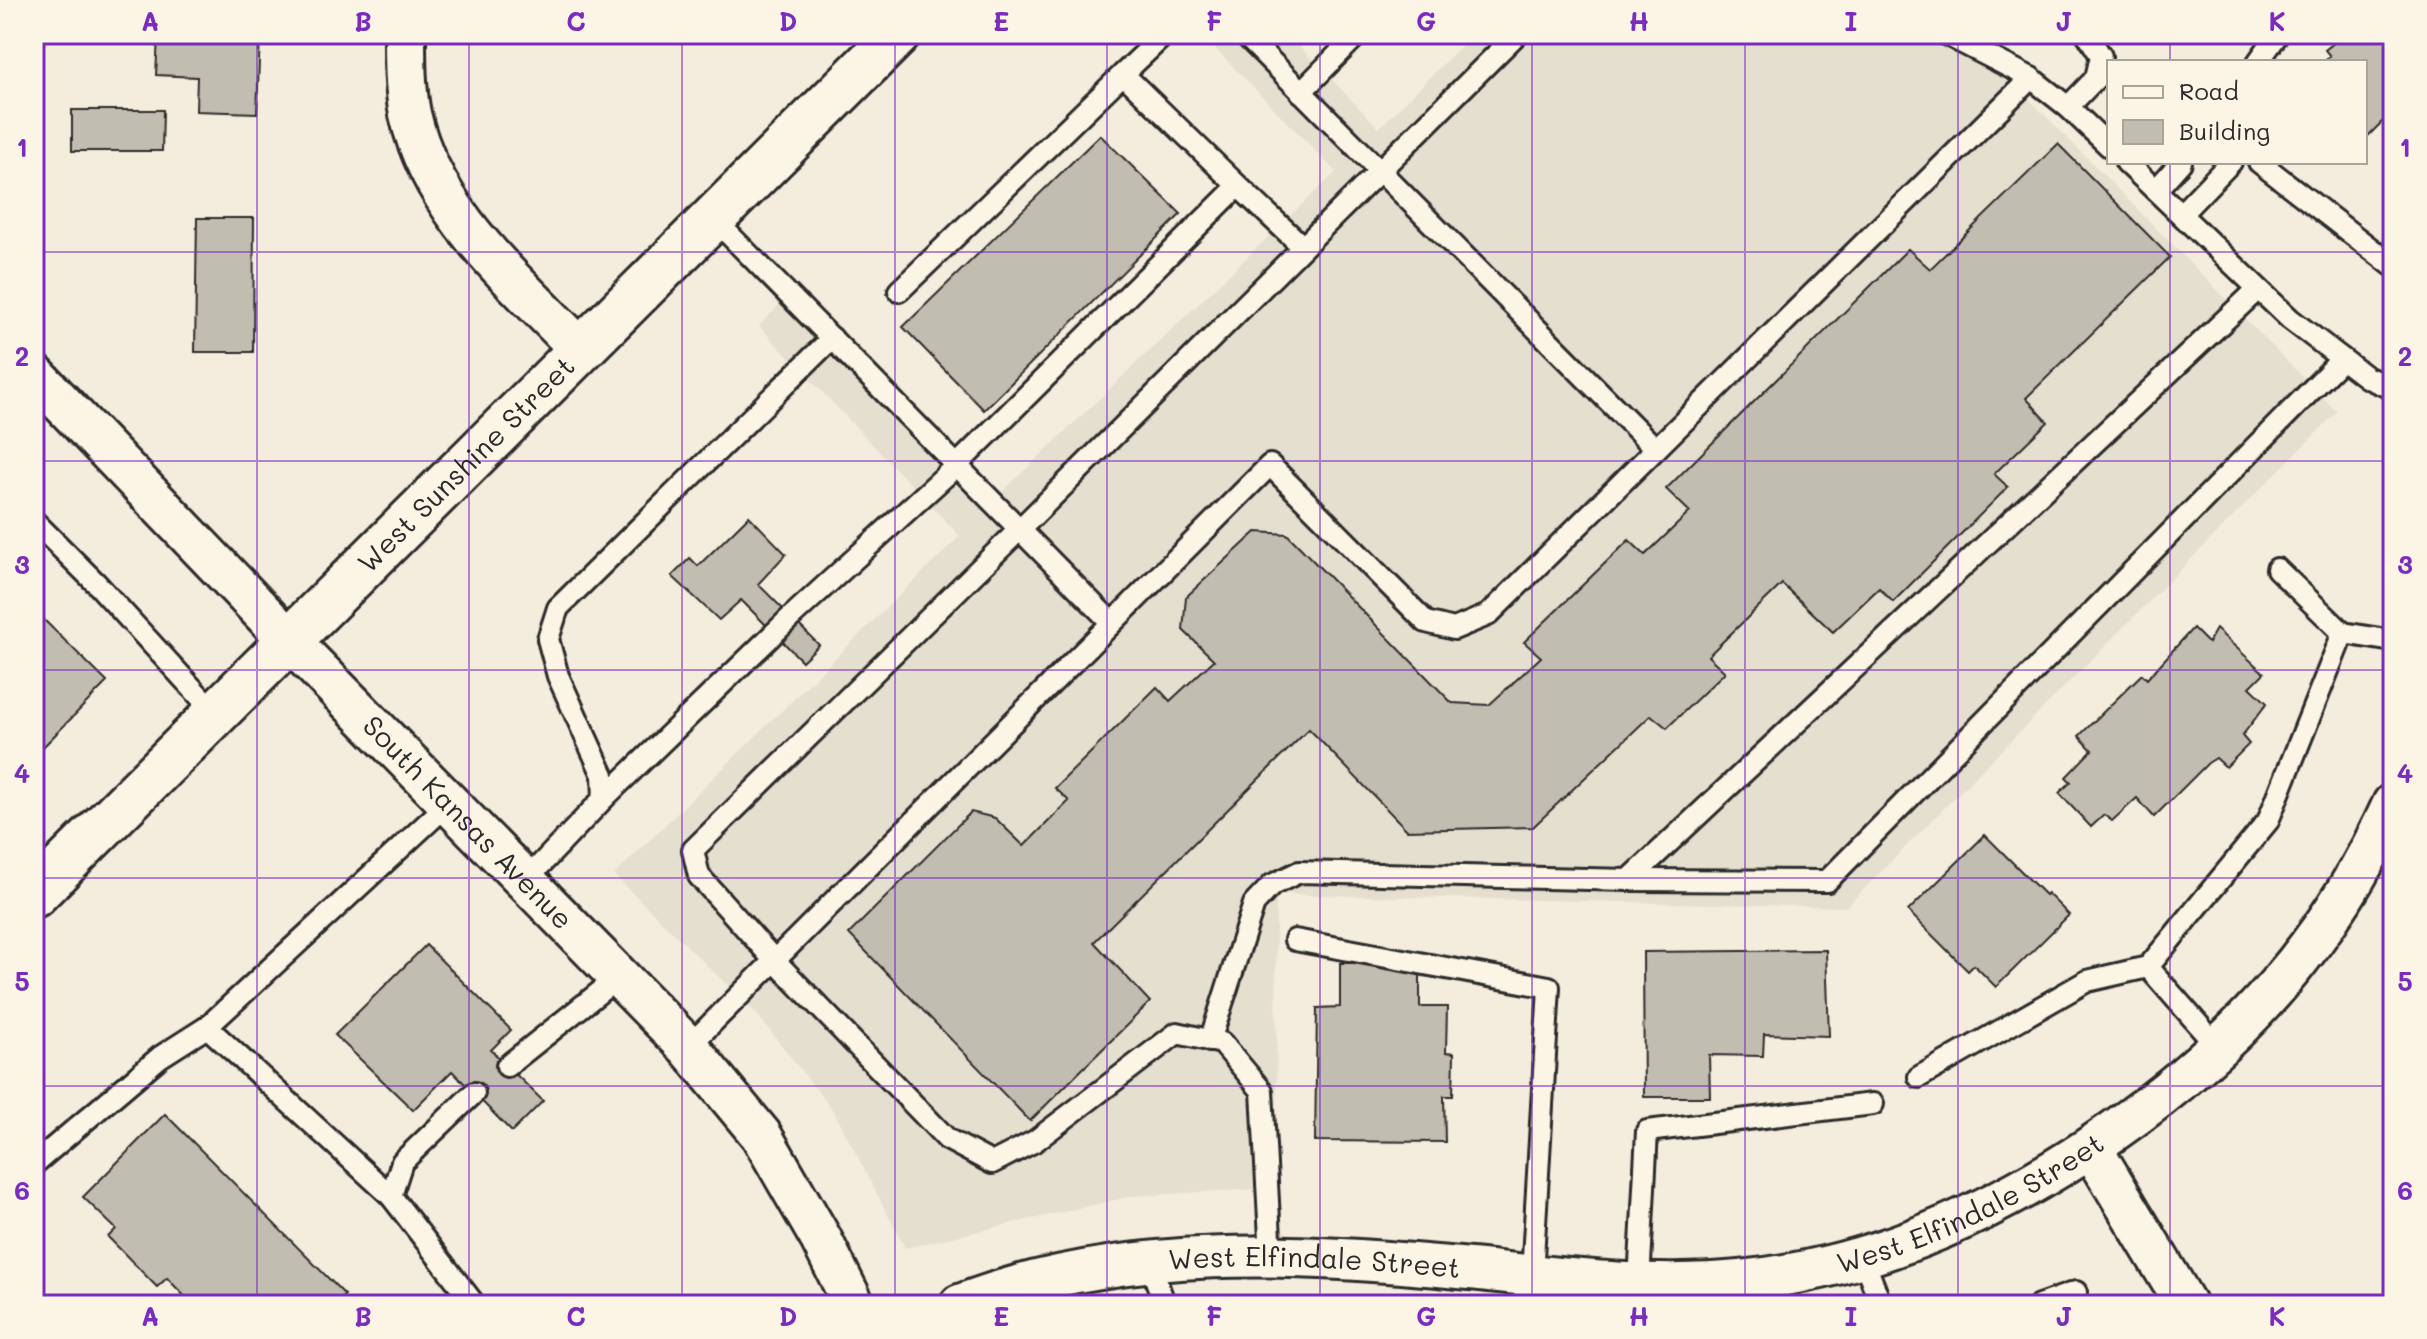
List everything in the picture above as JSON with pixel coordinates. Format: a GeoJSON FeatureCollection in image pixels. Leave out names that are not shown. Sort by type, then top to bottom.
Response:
{"type":"FeatureCollection","features":[{"type":"Feature","properties":{"kind":"main road","name":"West Sunshine Street"},"geometry":{"type":"LineString","coordinates":[[34,895],[898,34]]}},
{"type":"Feature","properties":{"kind":"street"},"geometry":{"type":"LineString","coordinates":[[405,34],[410,113],[430,170],[445,197],[483,248],[581,350]]}},
{"type":"Feature","properties":{"kind":"street","name":"South Kansas Avenue"},"geometry":{"type":"LineString","coordinates":[[34,374],[289,640],[688,1047],[761,1135],[821,1239],[854,1305]]}},
{"type":"Feature","properties":{"kind":"street","name":"West Elfindale Street"},"geometry":{"type":"LineString","coordinates":[[960,1305],[1041,1279],[1172,1258],[1271,1257],[1402,1263],[1528,1290],[1619,1290],[1738,1282],[1806,1272],[1884,1252],[1950,1226],[2023,1190],[2148,1107],[2219,1048],[2251,1018],[2297,965],[2384,850],[2393,804]]}},
{"type":"Feature","properties":{"kind":"street"},"geometry":{"type":"LineString","coordinates":[[2091,1147],[2186,1305]]}},
{"type":"Feature","properties":{"kind":"lane"},"geometry":{"type":"LineString","coordinates":[[899,291],[1165,34]]}},
{"type":"Feature","properties":{"kind":"lane"},"geometry":{"type":"LineString","coordinates":[[1244,34],[1656,449]]}},
{"type":"Feature","properties":{"kind":"lane"},"geometry":{"type":"LineString","coordinates":[[1301,92],[1358,34]]}},
{"type":"Feature","properties":{"kind":"lane"},"geometry":{"type":"LineString","coordinates":[[1271,1257],[1262,1091],[1222,1043],[1177,1033],[1035,1141],[992,1163],[947,1139],[775,961],[699,876],[693,850],[1517,34]]}},
{"type":"Feature","properties":{"kind":"lane"},"geometry":{"type":"LineString","coordinates":[[1945,34],[2031,78],[2107,144]]}},
{"type":"Feature","properties":{"kind":"lane"},"geometry":{"type":"LineString","coordinates":[[2068,107],[2096,78],[2101,56],[2087,34]]}},
{"type":"Feature","properties":{"kind":"lane"},"geometry":{"type":"LineString","coordinates":[[2259,60],[2278,34]]}},
{"type":"Feature","properties":{"kind":"lane"},"geometry":{"type":"LineString","coordinates":[[1123,74],[1302,246]]}},
{"type":"Feature","properties":{"kind":"lane"},"geometry":{"type":"LineString","coordinates":[[688,1047],[1270,465],[1426,622],[1454,629],[1488,615],[2031,78]]}},
{"type":"Feature","properties":{"kind":"lane"},"geometry":{"type":"LineString","coordinates":[[2128,164],[2290,319],[2366,377],[2393,389]]}},
{"type":"Feature","properties":{"kind":"lane"},"geometry":{"type":"LineString","coordinates":[[2156,190],[2179,164]]}},
{"type":"Feature","properties":{"kind":"lane"},"geometry":{"type":"LineString","coordinates":[[2181,214],[2229,164]]}},
{"type":"Feature","properties":{"kind":"lane"},"geometry":{"type":"LineString","coordinates":[[2262,164],[2393,266]]}},
{"type":"Feature","properties":{"kind":"lane"},"geometry":{"type":"LineString","coordinates":[[526,880],[604,798],[791,617],[956,466],[1238,186]]}},
{"type":"Feature","properties":{"kind":"lane"},"geometry":{"type":"LineString","coordinates":[[713,218],[1111,622]]}},
{"type":"Feature","properties":{"kind":"lane"},"geometry":{"type":"LineString","coordinates":[[1629,880],[2258,289]]}},
{"type":"Feature","properties":{"kind":"lane"},"geometry":{"type":"LineString","coordinates":[[604,798],[603,775],[558,676],[548,639],[558,608],[832,338]]}},
{"type":"Feature","properties":{"kind":"lane"},"geometry":{"type":"LineString","coordinates":[[1210,1041],[1254,904],[1272,885],[1299,872],[1827,881],[2342,359]]}},
{"type":"Feature","properties":{"kind":"lane"},"geometry":{"type":"LineString","coordinates":[[34,521],[97,584],[215,713]]}},
{"type":"Feature","properties":{"kind":"lane"},"geometry":{"type":"LineString","coordinates":[[2277,569],[2343,633],[2393,641]]}},
{"type":"Feature","properties":{"kind":"lane"},"geometry":{"type":"LineString","coordinates":[[1919,1077],[2087,981],[2148,967],[2268,821],[2343,633]]}},
{"type":"Feature","properties":{"kind":"lane"},"geometry":{"type":"LineString","coordinates":[[34,1164],[160,1057],[207,1027],[449,803]]}},
{"type":"Feature","properties":{"kind":"lane"},"geometry":{"type":"LineString","coordinates":[[1295,940],[1549,987],[1528,1290]]}},
{"type":"Feature","properties":{"kind":"lane"},"geometry":{"type":"LineString","coordinates":[[2148,967],[2219,1048]]}},
{"type":"Feature","properties":{"kind":"lane"},"geometry":{"type":"LineString","coordinates":[[507,1066],[620,976]]}},
{"type":"Feature","properties":{"kind":"lane"},"geometry":{"type":"LineString","coordinates":[[207,1027],[391,1196],[475,1305]]}},
{"type":"Feature","properties":{"kind":"lane"},"geometry":{"type":"LineString","coordinates":[[391,1196],[402,1162],[474,1093]]}},
{"type":"Feature","properties":{"kind":"lane"},"geometry":{"type":"LineString","coordinates":[[1619,1290],[1647,1131],[1873,1104]]}},
{"type":"Feature","properties":{"kind":"lane"},"geometry":{"type":"LineString","coordinates":[[1863,1258],[1881,1305]]}},
{"type":"Feature","properties":{"kind":"lane"},"geometry":{"type":"LineString","coordinates":[[1149,1261],[1165,1305]]}},
{"type":"Feature","properties":{"kind":"lane"},"geometry":{"type":"LineString","coordinates":[[2039,1305],[2076,1292]]}},
{"type":"Feature","properties":{"kind":"shaded area"},"geometry":{"type":"Polygon","coordinates":[[[1201,34],[1287,34],[1379,128],[1473,34],[1965,34],[2337,412],[1846,907],[1276,894],[1277,1188],[1132,1196],[905,1248],[835,1113],[756,1013],[614,875],[960,536],[759,326],[798,285],[1002,492],[1336,172],[1201,34]]]}},
{"type":"Feature","properties":{"kind":"building"},"geometry":{"type":"Polygon","coordinates":[[[186,34],[260,34],[257,113],[196,111],[197,77],[156,75],[158,37],[186,38],[186,34]]]}},
{"type":"Feature","properties":{"kind":"building"},"geometry":{"type":"Polygon","coordinates":[[[2326,34],[2393,34],[2393,111],[2367,137],[2367,60],[2326,60],[2330,56],[2325,50],[2335,42],[2326,34]]]}},
{"type":"Feature","properties":{"kind":"building"},"geometry":{"type":"Polygon","coordinates":[[[72,110],[163,110],[162,151],[72,151],[72,110]]]}},
{"type":"Feature","properties":{"kind":"building"},"geometry":{"type":"Polygon","coordinates":[[[1100,135],[1181,214],[984,410],[903,327],[1100,135]]]}},
{"type":"Feature","properties":{"kind":"building"},"geometry":{"type":"Polygon","coordinates":[[[2058,144],[2170,257],[2026,398],[2048,422],[1994,474],[2008,487],[1893,602],[1879,588],[1833,632],[1782,584],[1708,656],[1725,672],[1667,728],[1651,715],[1533,827],[1407,830],[1309,729],[1094,942],[1150,1002],[1030,1121],[849,934],[971,812],[995,818],[1024,846],[1069,801],[1055,788],[1157,687],[1170,701],[1214,660],[1183,630],[1186,597],[1256,532],[1287,534],[1452,703],[1489,705],[1541,657],[1524,642],[1629,540],[1645,555],[1690,512],[1666,489],[1908,249],[1930,269],[2058,144]]]}},
{"type":"Feature","properties":{"kind":"building"},"geometry":{"type":"Polygon","coordinates":[[[197,218],[254,218],[253,352],[195,352],[197,218]]]}},
{"type":"Feature","properties":{"kind":"building"},"geometry":{"type":"Polygon","coordinates":[[[749,516],[786,554],[758,584],[819,645],[802,661],[741,600],[719,620],[672,576],[690,558],[698,566],[749,516]]]}},
{"type":"Feature","properties":{"kind":"building"},"geometry":{"type":"Polygon","coordinates":[[[34,610],[107,682],[43,747],[34,738],[34,610]]]}},
{"type":"Feature","properties":{"kind":"building"},"geometry":{"type":"Polygon","coordinates":[[[2193,628],[2208,643],[2216,629],[2264,673],[2250,687],[2267,703],[2242,736],[2249,744],[2226,767],[2216,758],[2208,763],[2154,817],[2137,798],[2112,821],[2104,815],[2091,827],[2059,793],[2071,782],[2066,777],[2092,750],[2079,736],[2142,674],[2147,679],[2193,628]]]}},
{"type":"Feature","properties":{"kind":"building"},"geometry":{"type":"Polygon","coordinates":[[[1985,835],[2069,915],[1996,987],[1974,965],[1968,971],[1908,911],[1985,835]]]}},
{"type":"Feature","properties":{"kind":"building"},"geometry":{"type":"Polygon","coordinates":[[[426,945],[511,1030],[491,1050],[543,1101],[512,1132],[452,1071],[413,1110],[335,1035],[426,945]]]}},
{"type":"Feature","properties":{"kind":"building"},"geometry":{"type":"Polygon","coordinates":[[[1826,950],[1829,1036],[1764,1034],[1763,1056],[1709,1055],[1710,1097],[1644,1097],[1643,952],[1826,950]]]}},
{"type":"Feature","properties":{"kind":"building"},"geometry":{"type":"Polygon","coordinates":[[[1340,963],[1420,963],[1420,1007],[1447,1007],[1446,1052],[1454,1053],[1453,1096],[1444,1096],[1445,1142],[1315,1141],[1317,1008],[1340,1007],[1340,963]]]}},
{"type":"Feature","properties":{"kind":"building"},"geometry":{"type":"Polygon","coordinates":[[[165,1114],[345,1295],[334,1305],[193,1305],[167,1278],[157,1287],[108,1237],[116,1229],[83,1197],[165,1114]]]}}]}
